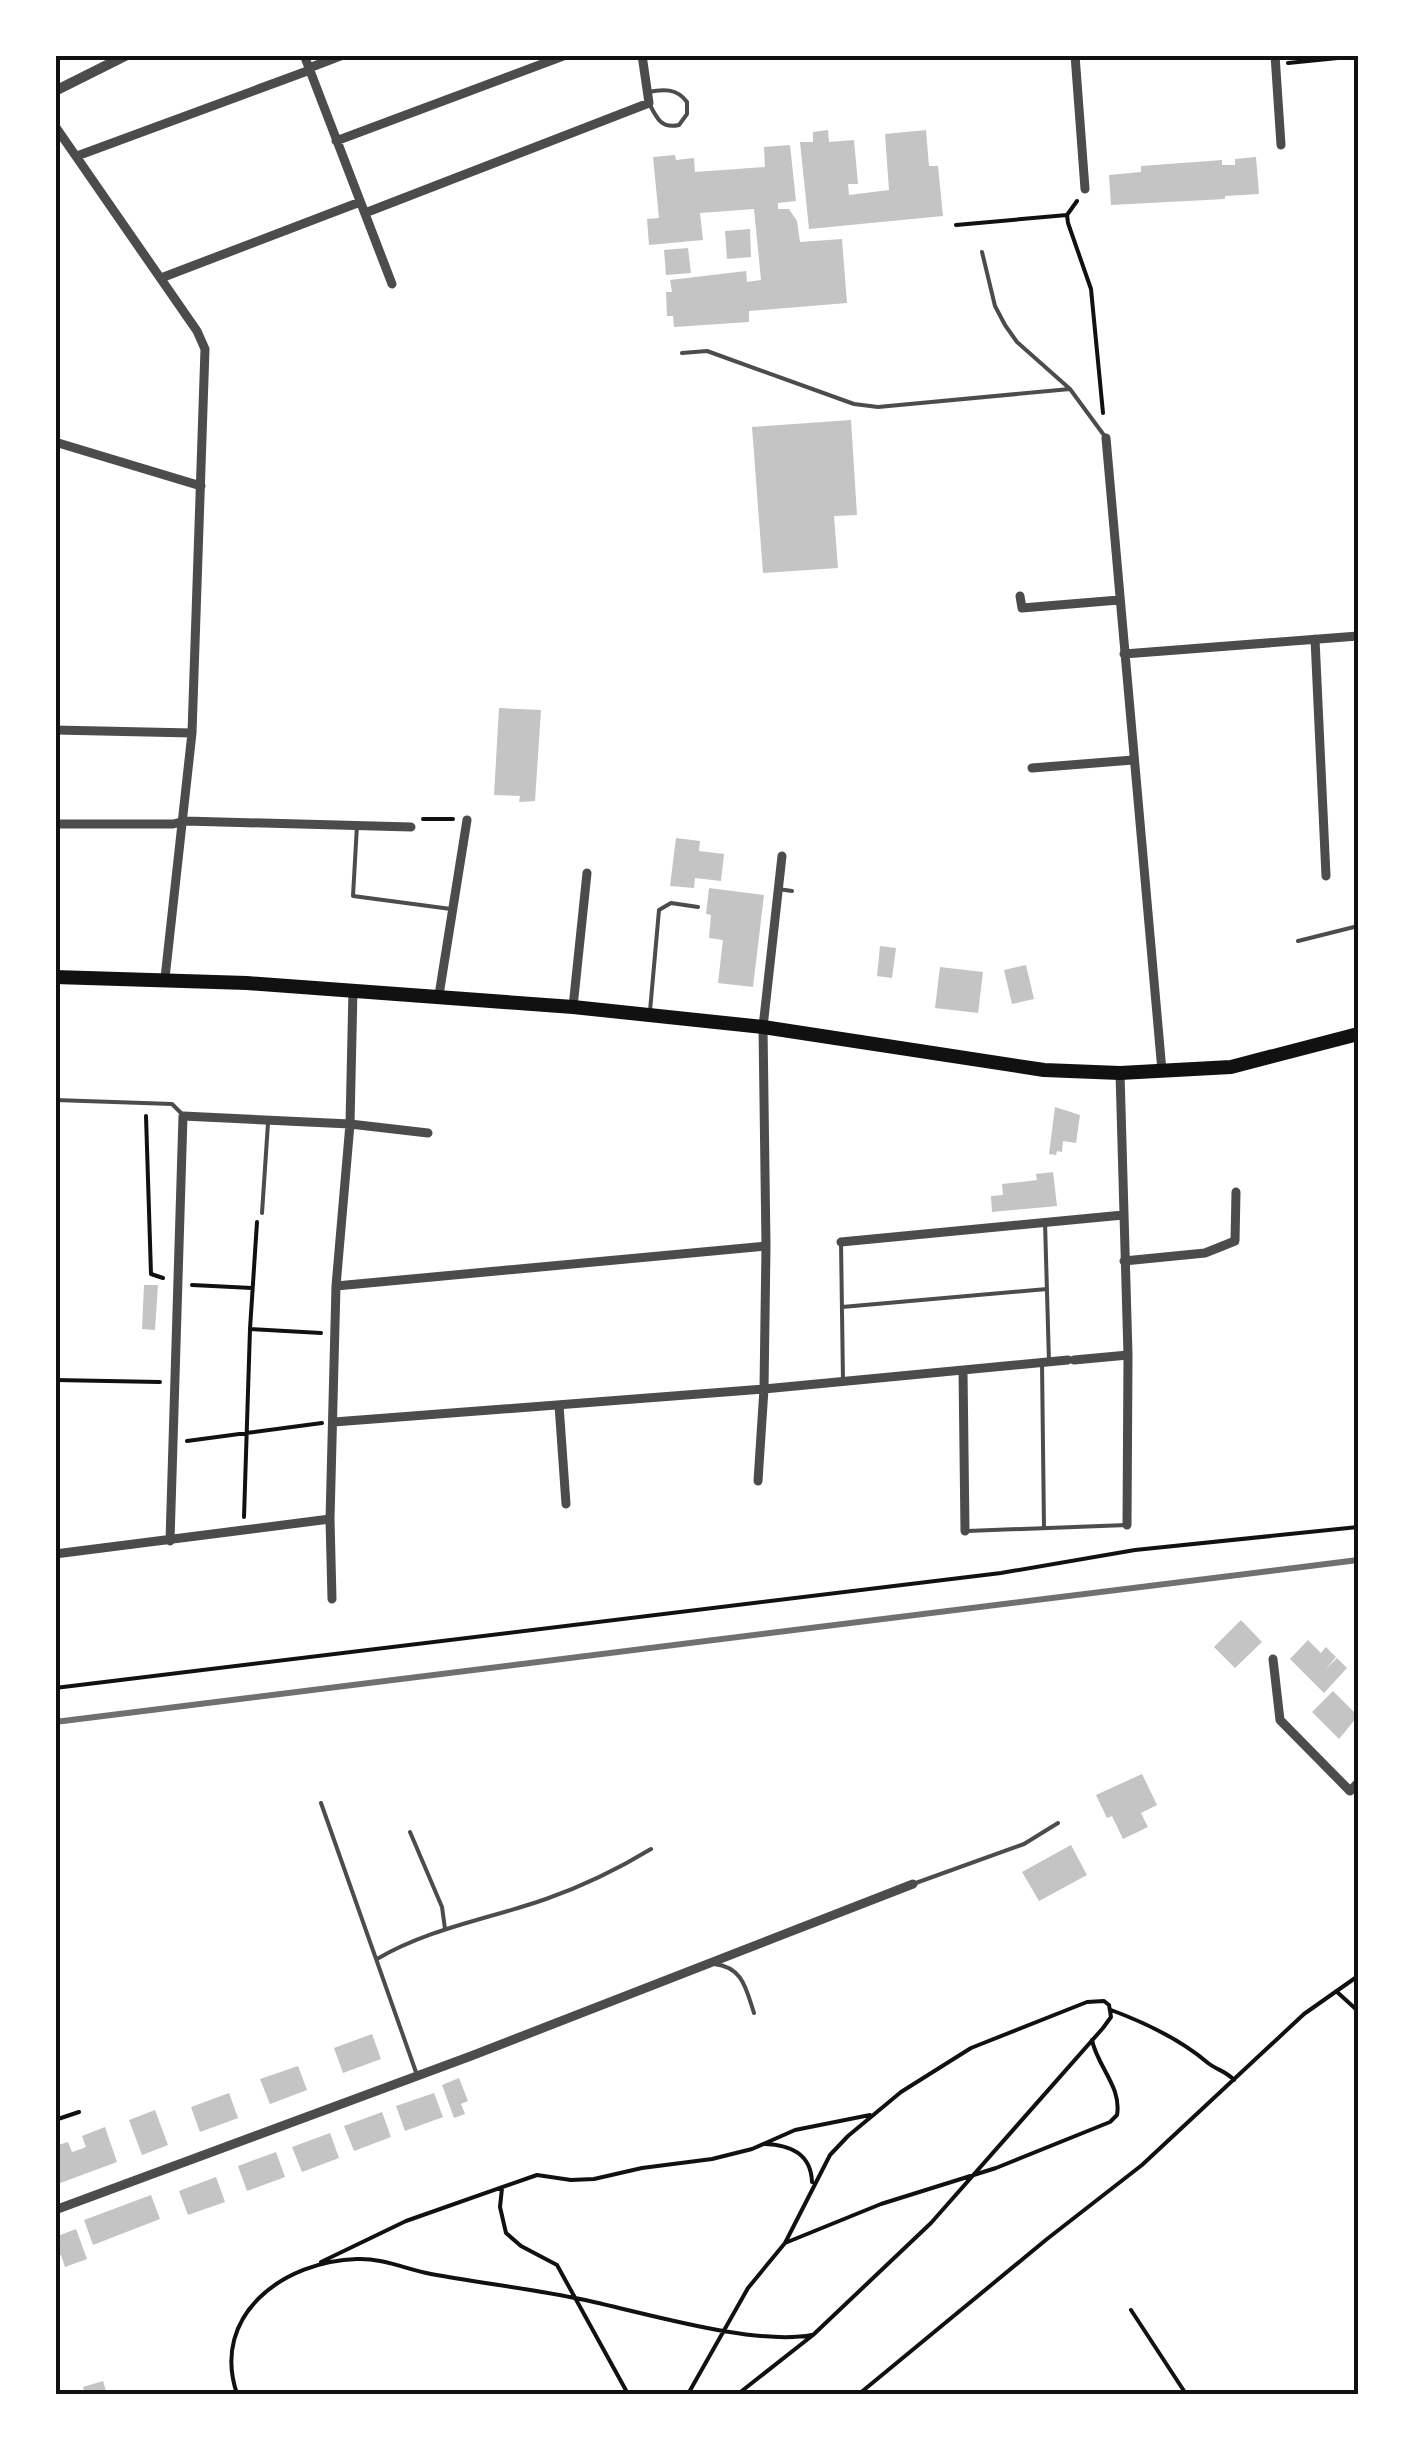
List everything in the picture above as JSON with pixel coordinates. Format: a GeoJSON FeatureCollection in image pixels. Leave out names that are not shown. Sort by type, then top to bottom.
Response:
{"type":"FeatureCollection","features":[{"type":"Feature","properties":{"kind":"highway"},"geometry":{"type":"LineString","coordinates":[[55,976],[354,989],[650,1015],[763,1027],[1044,1070],[1120,1073],[1231,1066],[1358,1034]]}},
{"type":"Feature","properties":{"kind":"street"},"geometry":{"type":"LineString","coordinates":[[55,91],[127,55]]}},
{"type":"Feature","properties":{"kind":"street"},"geometry":{"type":"LineString","coordinates":[[304,55],[392,284]]}},
{"type":"Feature","properties":{"kind":"street"},"geometry":{"type":"LineString","coordinates":[[78,156],[343,55]]}},
{"type":"Feature","properties":{"kind":"street"},"geometry":{"type":"LineString","coordinates":[[336,142],[566,55]]}},
{"type":"Feature","properties":{"kind":"street"},"geometry":{"type":"LineString","coordinates":[[364,214],[648,98],[642,55]]}},
{"type":"Feature","properties":{"kind":"street"},"geometry":{"type":"LineString","coordinates":[[1075,55],[1085,188]]}},
{"type":"Feature","properties":{"kind":"street"},"geometry":{"type":"LineString","coordinates":[[1275,59],[1281,145]]}},
{"type":"Feature","properties":{"kind":"street"},"geometry":{"type":"LineString","coordinates":[[55,126],[197,331],[205,349],[192,733],[165,978]]}},
{"type":"Feature","properties":{"kind":"street"},"geometry":{"type":"LineString","coordinates":[[161,278],[360,202]]}},
{"type":"Feature","properties":{"kind":"street"},"geometry":{"type":"LineString","coordinates":[[1106,438],[1162,1072]]}},
{"type":"Feature","properties":{"kind":"street"},"geometry":{"type":"LineString","coordinates":[[55,442],[201,486]]}},
{"type":"Feature","properties":{"kind":"street"},"geometry":{"type":"LineString","coordinates":[[1020,596],[1022,608],[1119,600]]}},
{"type":"Feature","properties":{"kind":"street"},"geometry":{"type":"LineString","coordinates":[[1124,654],[1358,636]]}},
{"type":"Feature","properties":{"kind":"street"},"geometry":{"type":"LineString","coordinates":[[1315,640],[1326,876]]}},
{"type":"Feature","properties":{"kind":"street"},"geometry":{"type":"LineString","coordinates":[[55,730],[192,733]]}},
{"type":"Feature","properties":{"kind":"street"},"geometry":{"type":"LineString","coordinates":[[1032,768],[1133,760]]}},
{"type":"Feature","properties":{"kind":"street"},"geometry":{"type":"LineString","coordinates":[[440,996],[468,820]]}},
{"type":"Feature","properties":{"kind":"street"},"geometry":{"type":"LineString","coordinates":[[55,824],[185,821],[411,827]]}},
{"type":"Feature","properties":{"kind":"street"},"geometry":{"type":"LineString","coordinates":[[758,1482],[766,1246],[763,1027],[782,856]]}},
{"type":"Feature","properties":{"kind":"street"},"geometry":{"type":"LineString","coordinates":[[573,1008],[587,873]]}},
{"type":"Feature","properties":{"kind":"street"},"geometry":{"type":"LineString","coordinates":[[332,1598],[336,1286],[350,1124],[354,989]]}},
{"type":"Feature","properties":{"kind":"street"},"geometry":{"type":"LineString","coordinates":[[1120,1073],[1128,1354],[1127,1524]]}},
{"type":"Feature","properties":{"kind":"street"},"geometry":{"type":"LineString","coordinates":[[170,1542],[183,1116],[350,1124],[428,1134]]}},
{"type":"Feature","properties":{"kind":"street"},"geometry":{"type":"LineString","coordinates":[[1124,1261],[1205,1253],[1235,1241],[1236,1192]]}},
{"type":"Feature","properties":{"kind":"street"},"geometry":{"type":"LineString","coordinates":[[841,1242],[1124,1215]]}},
{"type":"Feature","properties":{"kind":"street"},"geometry":{"type":"LineString","coordinates":[[336,1286],[766,1246]]}},
{"type":"Feature","properties":{"kind":"street"},"geometry":{"type":"LineString","coordinates":[[334,1422],[843,1382],[1128,1354]]}},
{"type":"Feature","properties":{"kind":"street"},"geometry":{"type":"LineString","coordinates":[[963,1370],[966,1531]]}},
{"type":"Feature","properties":{"kind":"street"},"geometry":{"type":"LineString","coordinates":[[559,1406],[566,1504]]}},
{"type":"Feature","properties":{"kind":"street"},"geometry":{"type":"LineString","coordinates":[[55,1554],[330,1520]]}},
{"type":"Feature","properties":{"kind":"street"},"geometry":{"type":"LineString","coordinates":[[1273,1659],[1280,1720],[1355,1791]]}},
{"type":"Feature","properties":{"kind":"street"},"geometry":{"type":"LineString","coordinates":[[55,2210],[913,1884]]}},
{"type":"Feature","properties":{"kind":"lane"},"geometry":{"type":"LineString","coordinates":[[663,90],[677,92],[686,102],[688,114],[679,125],[666,126],[658,121],[648,98],[663,90]]}},
{"type":"Feature","properties":{"kind":"lane"},"geometry":{"type":"LineString","coordinates":[[982,252],[995,306],[1005,325],[1017,342],[1070,389],[1106,438]]}},
{"type":"Feature","properties":{"kind":"lane"},"geometry":{"type":"LineString","coordinates":[[682,353],[708,351],[854,404],[878,407],[1070,389]]}},
{"type":"Feature","properties":{"kind":"lane"},"geometry":{"type":"LineString","coordinates":[[357,826],[353,896],[453,910]]}},
{"type":"Feature","properties":{"kind":"lane"},"geometry":{"type":"LineString","coordinates":[[778,889],[792,891]]}},
{"type":"Feature","properties":{"kind":"lane"},"geometry":{"type":"LineString","coordinates":[[650,1015],[660,910],[671,903],[698,906]]}},
{"type":"Feature","properties":{"kind":"lane"},"geometry":{"type":"LineString","coordinates":[[1298,941],[1358,926]]}},
{"type":"Feature","properties":{"kind":"lane"},"geometry":{"type":"LineString","coordinates":[[773,938],[786,939]]}},
{"type":"Feature","properties":{"kind":"lane"},"geometry":{"type":"LineString","coordinates":[[55,1100],[172,1104],[183,1116]]}},
{"type":"Feature","properties":{"kind":"lane"},"geometry":{"type":"LineString","coordinates":[[262,1213],[268,1119]]}},
{"type":"Feature","properties":{"kind":"lane"},"geometry":{"type":"LineString","coordinates":[[1044,1528],[1045,1222]]}},
{"type":"Feature","properties":{"kind":"lane"},"geometry":{"type":"LineString","coordinates":[[841,1242],[843,1382]]}},
{"type":"Feature","properties":{"kind":"lane"},"geometry":{"type":"LineString","coordinates":[[842,1307],[1046,1289]]}},
{"type":"Feature","properties":{"kind":"lane"},"geometry":{"type":"LineString","coordinates":[[966,1531],[1127,1524]]}},
{"type":"Feature","properties":{"kind":"lane"},"geometry":{"type":"LineString","coordinates":[[322,1803],[417,2075]]}},
{"type":"Feature","properties":{"kind":"lane"},"geometry":{"type":"LineString","coordinates":[[913,1884],[1024,1844],[1058,1823]]}},
{"type":"Feature","properties":{"kind":"lane"},"geometry":{"type":"LineString","coordinates":[[410,1832],[442,1907],[445,1929]]}},
{"type":"Feature","properties":{"kind":"lane"},"geometry":{"type":"LineString","coordinates":[[378,1958],[402,1944],[445,1929],[546,1900],[618,1869],[651,1848]]}},
{"type":"Feature","properties":{"kind":"lane"},"geometry":{"type":"LineString","coordinates":[[709,1964],[724,1965],[742,1977],[754,2014]]}},
{"type":"Feature","properties":{"kind":"path"},"geometry":{"type":"LineString","coordinates":[[1275,59],[1358,56]]}},
{"type":"Feature","properties":{"kind":"path"},"geometry":{"type":"LineString","coordinates":[[1067,215],[1085,188]]}},
{"type":"Feature","properties":{"kind":"path"},"geometry":{"type":"LineString","coordinates":[[956,224],[1067,215]]}},
{"type":"Feature","properties":{"kind":"path"},"geometry":{"type":"LineString","coordinates":[[1067,215],[1091,289],[1106,438]]}},
{"type":"Feature","properties":{"kind":"path"},"geometry":{"type":"LineString","coordinates":[[411,827],[425,818],[468,820]]}},
{"type":"Feature","properties":{"kind":"path"},"geometry":{"type":"LineString","coordinates":[[146,1115],[152,1274],[178,1284],[252,1288]]}},
{"type":"Feature","properties":{"kind":"path"},"geometry":{"type":"LineString","coordinates":[[243,1532],[252,1288],[256,1225],[262,1213]]}},
{"type":"Feature","properties":{"kind":"path"},"geometry":{"type":"LineString","coordinates":[[250,1329],[336,1334]]}},
{"type":"Feature","properties":{"kind":"path"},"geometry":{"type":"LineString","coordinates":[[55,1380],[174,1382]]}},
{"type":"Feature","properties":{"kind":"path"},"geometry":{"type":"LineString","coordinates":[[172,1442],[334,1422]]}},
{"type":"Feature","properties":{"kind":"path"},"geometry":{"type":"LineString","coordinates":[[55,1688],[1002,1573],[1135,1550],[1358,1527]]}},
{"type":"Feature","properties":{"kind":"path"},"geometry":{"type":"LineString","coordinates":[[859,2394],[1142,2166],[1304,2014],[1358,1976]]}},
{"type":"Feature","properties":{"kind":"path"},"geometry":{"type":"LineString","coordinates":[[1336,1992],[1358,2011]]}},
{"type":"Feature","properties":{"kind":"path"},"geometry":{"type":"LineString","coordinates":[[688,2394],[748,2288],[786,2243],[830,2155],[870,2115],[972,2048],[1087,2002],[1104,2001],[1111,2010],[1155,2027],[1234,2080]]}},
{"type":"Feature","properties":{"kind":"path"},"geometry":{"type":"LineString","coordinates":[[738,2394],[813,2335],[930,2224],[1040,2104],[1111,2017],[1111,2010]]}},
{"type":"Feature","properties":{"kind":"path"},"geometry":{"type":"LineString","coordinates":[[786,2243],[868,2208],[1014,2161],[1110,2122],[1117,2115],[1117,2094],[1092,2040]]}},
{"type":"Feature","properties":{"kind":"path"},"geometry":{"type":"LineString","coordinates":[[55,2120],[79,2112]]}},
{"type":"Feature","properties":{"kind":"path"},"geometry":{"type":"LineString","coordinates":[[237,2394],[232,2355],[241,2320],[268,2288],[406,2220],[537,2175],[594,2179],[712,2159],[795,2130],[870,2115]]}},
{"type":"Feature","properties":{"kind":"path"},"geometry":{"type":"LineString","coordinates":[[764,2144],[793,2148],[804,2157],[810,2166],[812,2187]]}},
{"type":"Feature","properties":{"kind":"path"},"geometry":{"type":"LineString","coordinates":[[502,2188],[500,2207],[506,2232],[521,2246],[557,2265],[628,2394]]}},
{"type":"Feature","properties":{"kind":"path"},"geometry":{"type":"LineString","coordinates":[[308,2268],[372,2259],[431,2274],[723,2329],[784,2338],[813,2335]]}},
{"type":"Feature","properties":{"kind":"path"},"geometry":{"type":"LineString","coordinates":[[1130,2310],[1186,2394]]}},
{"type":"Feature","properties":{"kind":"building"},"geometry":{"type":"Polygon","coordinates":[[[828,130],[829,142],[854,140],[858,184],[848,184],[849,195],[889,190],[885,134],[926,130],[929,166],[938,166],[943,216],[809,229],[800,142],[813,142],[813,132],[828,130]]]}},
{"type":"Feature","properties":{"kind":"building"},"geometry":{"type":"Polygon","coordinates":[[[790,145],[796,201],[778,203],[778,209],[789,209],[797,221],[800,242],[842,239],[847,303],[749,311],[749,322],[674,327],[673,316],[667,316],[670,280],[746,271],[747,282],[761,280],[754,209],[700,213],[703,240],[649,245],[647,219],[659,218],[653,157],[694,158],[695,172],[765,167],[764,147],[790,145]]]}},
{"type":"Feature","properties":{"kind":"building"},"geometry":{"type":"Polygon","coordinates":[[[1256,157],[1259,194],[1111,205],[1109,175],[1141,172],[1141,166],[1222,160],[1222,165],[1235,165],[1235,159],[1256,157]]]}},
{"type":"Feature","properties":{"kind":"building"},"geometry":{"type":"Polygon","coordinates":[[[750,229],[751,257],[727,259],[725,231],[750,229]]]}},
{"type":"Feature","properties":{"kind":"building"},"geometry":{"type":"Polygon","coordinates":[[[688,248],[691,273],[666,275],[664,250],[688,248]]]}},
{"type":"Feature","properties":{"kind":"building"},"geometry":{"type":"Polygon","coordinates":[[[851,420],[857,515],[834,516],[838,568],[763,573],[752,427],[851,420]]]}},
{"type":"Feature","properties":{"kind":"building"},"geometry":{"type":"Polygon","coordinates":[[[499,708],[541,710],[535,801],[519,802],[520,796],[494,795],[499,708]]]}},
{"type":"Feature","properties":{"kind":"building"},"geometry":{"type":"Polygon","coordinates":[[[676,838],[700,841],[699,851],[724,854],[721,881],[695,878],[694,888],[670,886],[676,838]]]}},
{"type":"Feature","properties":{"kind":"building"},"geometry":{"type":"Polygon","coordinates":[[[709,888],[764,895],[753,987],[718,983],[723,940],[709,938],[709,888]]]}},
{"type":"Feature","properties":{"kind":"building"},"geometry":{"type":"Polygon","coordinates":[[[880,946],[896,948],[892,978],[877,976],[880,946]]]}},
{"type":"Feature","properties":{"kind":"building"},"geometry":{"type":"Polygon","coordinates":[[[1026,965],[1034,999],[1012,1004],[1004,970],[1026,965]]]}},
{"type":"Feature","properties":{"kind":"building"},"geometry":{"type":"Polygon","coordinates":[[[940,967],[983,972],[978,1013],[935,1008],[940,967]]]}},
{"type":"Feature","properties":{"kind":"building"},"geometry":{"type":"Polygon","coordinates":[[[1055,1107],[1080,1115],[1076,1143],[1063,1141],[1062,1152],[1057,1151],[1056,1155],[1049,1154],[1055,1107]]]}},
{"type":"Feature","properties":{"kind":"building"},"geometry":{"type":"Polygon","coordinates":[[[1053,1172],[1057,1206],[992,1212],[991,1196],[1003,1195],[1002,1184],[1037,1180],[1036,1174],[1053,1172]]]}},
{"type":"Feature","properties":{"kind":"building"},"geometry":{"type":"Polygon","coordinates":[[[144,1285],[158,1285],[155,1330],[142,1329],[144,1285]]]}},
{"type":"Feature","properties":{"kind":"building"},"geometry":{"type":"Polygon","coordinates":[[[1241,1620],[1262,1642],[1235,1668],[1214,1647],[1241,1620]]]}},
{"type":"Feature","properties":{"kind":"building"},"geometry":{"type":"Polygon","coordinates":[[[1308,1640],[1321,1653],[1326,1647],[1336,1657],[1326,1669],[1337,1658],[1347,1668],[1324,1693],[1290,1659],[1308,1640]]]}},
{"type":"Feature","properties":{"kind":"building"},"geometry":{"type":"Polygon","coordinates":[[[1333,1691],[1358,1716],[1339,1739],[1312,1712],[1333,1691]]]}},
{"type":"Feature","properties":{"kind":"building"},"geometry":{"type":"Polygon","coordinates":[[[1142,1774],[1157,1805],[1141,1813],[1148,1827],[1123,1839],[1096,1795],[1142,1774]]]}},
{"type":"Feature","properties":{"kind":"building"},"geometry":{"type":"Polygon","coordinates":[[[1071,1845],[1087,1875],[1039,1901],[1022,1872],[1071,1845]]]}},
{"type":"Feature","properties":{"kind":"building"},"geometry":{"type":"Polygon","coordinates":[[[372,2034],[381,2059],[343,2073],[334,2048],[372,2034]]]}},
{"type":"Feature","properties":{"kind":"building"},"geometry":{"type":"Polygon","coordinates":[[[298,2066],[307,2090],[270,2104],[260,2079],[298,2066]]]}},
{"type":"Feature","properties":{"kind":"building"},"geometry":{"type":"Polygon","coordinates":[[[459,2078],[468,2101],[461,2104],[465,2114],[454,2118],[442,2085],[459,2078]]]}},
{"type":"Feature","properties":{"kind":"building"},"geometry":{"type":"Polygon","coordinates":[[[229,2093],[238,2118],[200,2132],[191,2107],[229,2093]]]}},
{"type":"Feature","properties":{"kind":"building"},"geometry":{"type":"Polygon","coordinates":[[[434,2093],[443,2117],[405,2131],[396,2106],[434,2093]]]}},
{"type":"Feature","properties":{"kind":"building"},"geometry":{"type":"Polygon","coordinates":[[[155,2110],[168,2145],[142,2155],[129,2120],[155,2110]]]}},
{"type":"Feature","properties":{"kind":"building"},"geometry":{"type":"Polygon","coordinates":[[[382,2112],[391,2137],[354,2151],[344,2126],[382,2112]]]}},
{"type":"Feature","properties":{"kind":"building"},"geometry":{"type":"Polygon","coordinates":[[[105,2127],[117,2162],[55,2185],[55,2146],[68,2142],[72,2152],[81,2149],[86,2147],[82,2136],[105,2127]]]}},
{"type":"Feature","properties":{"kind":"building"},"geometry":{"type":"Polygon","coordinates":[[[330,2133],[339,2158],[302,2172],[292,2147],[330,2133]]]}},
{"type":"Feature","properties":{"kind":"building"},"geometry":{"type":"Polygon","coordinates":[[[276,2152],[285,2177],[247,2191],[238,2166],[276,2152]]]}},
{"type":"Feature","properties":{"kind":"building"},"geometry":{"type":"Polygon","coordinates":[[[216,2177],[225,2202],[188,2215],[179,2191],[216,2177]]]}},
{"type":"Feature","properties":{"kind":"building"},"geometry":{"type":"Polygon","coordinates":[[[151,2195],[160,2219],[93,2245],[84,2220],[151,2195]]]}},
{"type":"Feature","properties":{"kind":"building"},"geometry":{"type":"Polygon","coordinates":[[[76,2229],[87,2259],[65,2267],[61,2255],[55,2257],[55,2237],[76,2229]]]}},
{"type":"Feature","properties":{"kind":"building"},"geometry":{"type":"Polygon","coordinates":[[[103,2381],[107,2394],[85,2394],[83,2387],[103,2381]]]}},
{"type":"Feature","properties":{"kind":"railway"},"geometry":{"type":"LineString","coordinates":[[55,1722],[1358,1560]]}}]}
